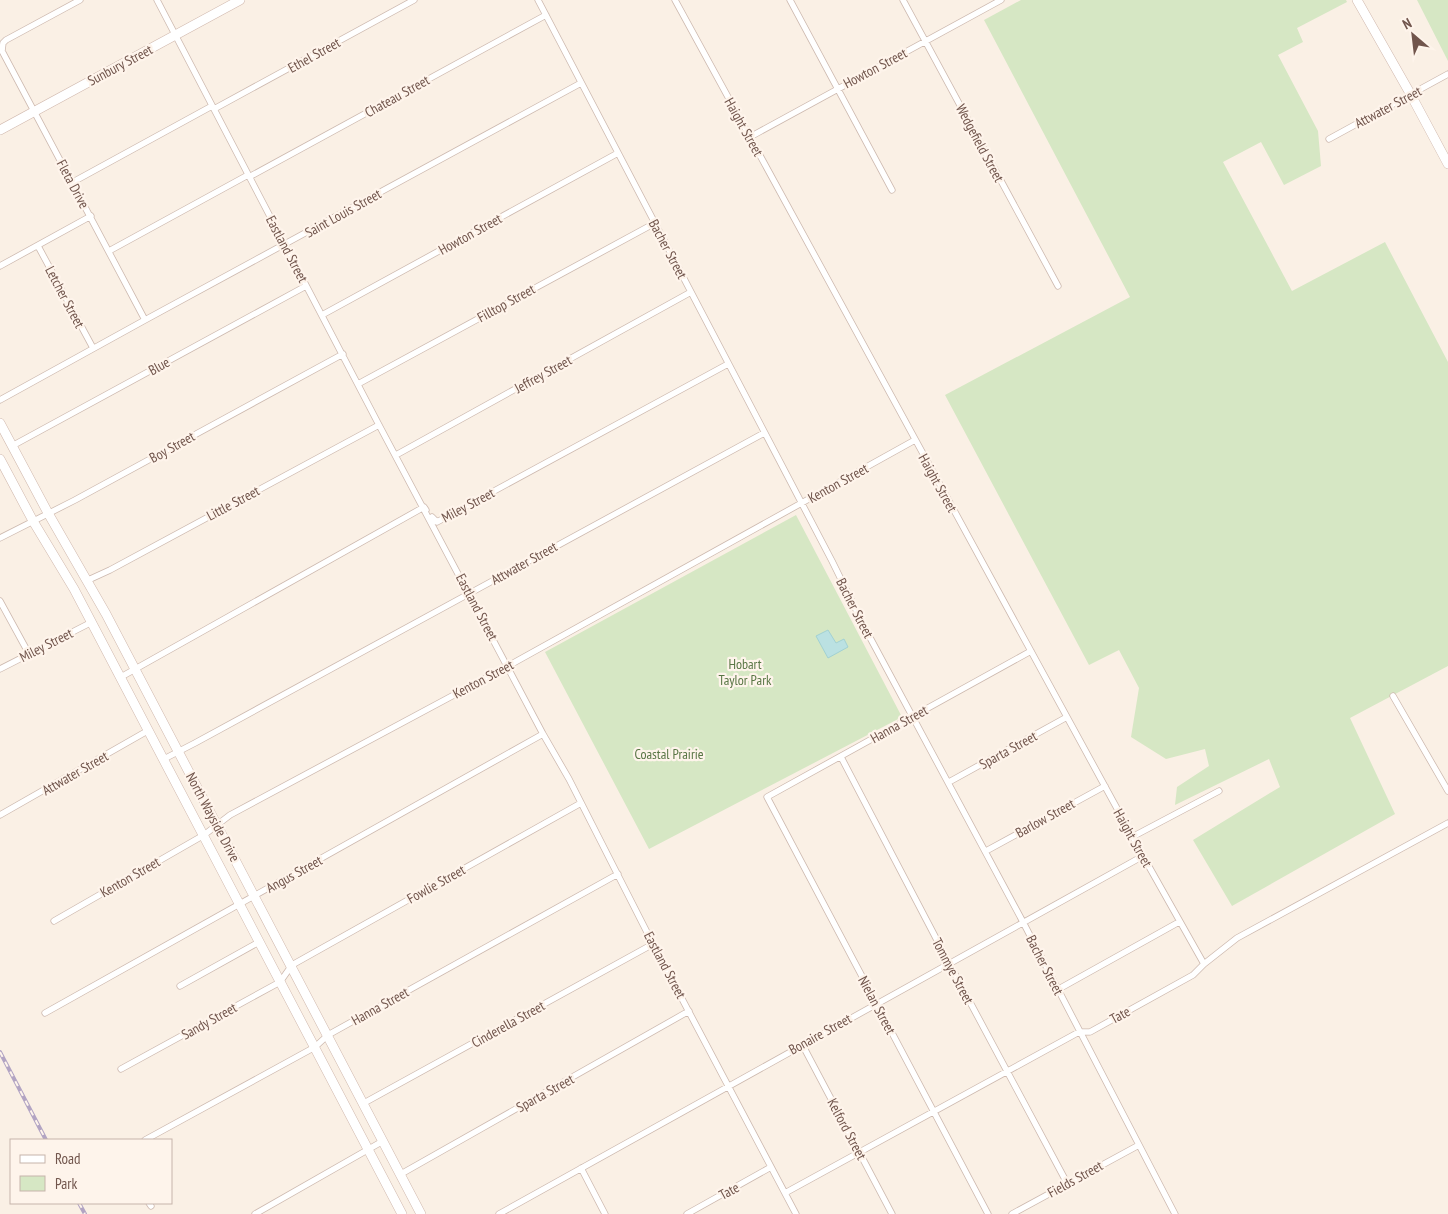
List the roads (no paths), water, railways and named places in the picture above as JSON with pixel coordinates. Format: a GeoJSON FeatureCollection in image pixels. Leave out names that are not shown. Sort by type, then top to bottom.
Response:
{"type":"FeatureCollection","features":[{"type":"Feature","properties":{"kind":"main road","name":"Sunbury Street"},"geometry":{"type":"LineString","coordinates":[[0,130],[240,0]]}},
{"type":"Feature","properties":{"kind":"main road"},"geometry":{"type":"LineString","coordinates":[[1357,0],[1448,164]]}},
{"type":"Feature","properties":{"kind":"main road","name":"North Wayside Drive"},"geometry":{"type":"LineString","coordinates":[[0,423],[48,513],[106,614],[292,965],[421,1214]]}},
{"type":"Feature","properties":{"kind":"main road","name":"North Wayside Drive"},"geometry":{"type":"LineString","coordinates":[[0,459],[33,521],[92,622],[402,1214]]}},
{"type":"Feature","properties":{"kind":"main road"},"geometry":{"type":"LineString","coordinates":[[92,622],[106,614]]}},
{"type":"Feature","properties":{"kind":"street","name":"Fleta Drive"},"geometry":{"type":"LineString","coordinates":[[80,0],[6,40],[3,43],[2,51],[145,320]]}},
{"type":"Feature","properties":{"kind":"street","name":"Eastland Street"},"geometry":{"type":"LineString","coordinates":[[157,0],[379,425],[581,803],[653,944],[796,1214]]}},
{"type":"Feature","properties":{"kind":"street","name":"Ethel Street"},"geometry":{"type":"LineString","coordinates":[[73,182],[414,0]]}},
{"type":"Feature","properties":{"kind":"street","name":"Bacher Street"},"geometry":{"type":"LineString","coordinates":[[538,0],[867,632],[986,851],[1175,1214]]}},
{"type":"Feature","properties":{"kind":"street","name":"Haight Street"},"geometry":{"type":"LineString","coordinates":[[675,0],[915,440],[942,486],[1142,856],[1204,964]]}},
{"type":"Feature","properties":{"kind":"street"},"geometry":{"type":"LineString","coordinates":[[790,0],[892,190]]}},
{"type":"Feature","properties":{"kind":"street","name":"Wedgefield Street"},"geometry":{"type":"LineString","coordinates":[[903,0],[1058,286]]}},
{"type":"Feature","properties":{"kind":"street","name":"Howton Street"},"geometry":{"type":"LineString","coordinates":[[750,137],[1001,0]]}},
{"type":"Feature","properties":{"kind":"street","name":"Chateau Street"},"geometry":{"type":"LineString","coordinates":[[109,251],[546,15]]}},
{"type":"Feature","properties":{"kind":"street","name":"Attwater Street"},"geometry":{"type":"LineString","coordinates":[[1329,139],[1448,74]]}},
{"type":"Feature","properties":{"kind":"street","name":"Saint Louis Street"},"geometry":{"type":"LineString","coordinates":[[0,400],[581,83]]}},
{"type":"Feature","properties":{"kind":"street","name":"Howton Street"},"geometry":{"type":"LineString","coordinates":[[322,315],[618,152]]}},
{"type":"Feature","properties":{"kind":"street"},"geometry":{"type":"LineString","coordinates":[[0,266],[91,216]]}},
{"type":"Feature","properties":{"kind":"street","name":"Filltop Street"},"geometry":{"type":"LineString","coordinates":[[358,384],[655,223]]}},
{"type":"Feature","properties":{"kind":"street","name":"Letcher Street"},"geometry":{"type":"LineString","coordinates":[[38,246],[93,348]]}},
{"type":"Feature","properties":{"kind":"street","name":"Blue"},"geometry":{"type":"LineString","coordinates":[[12,446],[306,286]]}},
{"type":"Feature","properties":{"kind":"street","name":"Jeffrey Street"},"geometry":{"type":"LineString","coordinates":[[396,455],[691,292]]}},
{"type":"Feature","properties":{"kind":"street","name":"Boy Street"},"geometry":{"type":"LineString","coordinates":[[0,538],[75,500],[343,354]]}},
{"type":"Feature","properties":{"kind":"street","name":"Miley Street"},"geometry":{"type":"LineString","coordinates":[[121,677],[424,507],[437,522],[728,364]]}},
{"type":"Feature","properties":{"kind":"street","name":"Little Street"},"geometry":{"type":"LineString","coordinates":[[86,581],[110,570],[379,425]]}},
{"type":"Feature","properties":{"kind":"street","name":"Attwater Street"},"geometry":{"type":"LineString","coordinates":[[164,759],[764,432]]}},
{"type":"Feature","properties":{"kind":"street","name":"Kenton Street"},"geometry":{"type":"LineString","coordinates":[[54,921],[204,835],[239,810],[508,666],[915,440]]}},
{"type":"Feature","properties":{"kind":"street"},"geometry":{"type":"LineString","coordinates":[[0,601],[29,654]]}},
{"type":"Feature","properties":{"kind":"street","name":"Miley Street"},"geometry":{"type":"LineString","coordinates":[[0,670],[92,622]]}},
{"type":"Feature","properties":{"kind":"street","name":"Hanna Street"},"geometry":{"type":"LineString","coordinates":[[767,796],[914,717],[1030,651]]}},
{"type":"Feature","properties":{"kind":"street"},"geometry":{"type":"LineString","coordinates":[[1394,696],[1448,791]]}},
{"type":"Feature","properties":{"kind":"street","name":"Sparta Street"},"geometry":{"type":"LineString","coordinates":[[949,782],[1067,718]]}},
{"type":"Feature","properties":{"kind":"street","name":"Attwater Street"},"geometry":{"type":"LineString","coordinates":[[0,815],[149,730]]}},
{"type":"Feature","properties":{"kind":"street","name":"Angus Street"},"geometry":{"type":"LineString","coordinates":[[45,1013],[543,734]]}},
{"type":"Feature","properties":{"kind":"street","name":"Tommye Street"},"geometry":{"type":"LineString","coordinates":[[841,757],[1067,1183]]}},
{"type":"Feature","properties":{"kind":"street","name":"Barlow Street"},"geometry":{"type":"LineString","coordinates":[[986,851],[1105,786]]}},
{"type":"Feature","properties":{"kind":"street"},"geometry":{"type":"LineString","coordinates":[[1132,836],[1219,790]]}},
{"type":"Feature","properties":{"kind":"street","name":"Nielan Street"},"geometry":{"type":"LineString","coordinates":[[767,796],[988,1214]]}},
{"type":"Feature","properties":{"kind":"street","name":"Fowlie Street"},"geometry":{"type":"LineString","coordinates":[[292,965],[581,803]]}},
{"type":"Feature","properties":{"kind":"street","name":"Tate"},"geometry":{"type":"LineString","coordinates":[[785,1193],[1079,1032],[1090,1032],[1193,975],[1204,964],[1238,938],[1448,823]]}},
{"type":"Feature","properties":{"kind":"street","name":"Bonaire Street"},"geometry":{"type":"LineString","coordinates":[[499,1214],[1142,856]]}},
{"type":"Feature","properties":{"kind":"street","name":"Hanna Street"},"geometry":{"type":"LineString","coordinates":[[147,1139],[315,1047],[328,1035],[618,874]]}},
{"type":"Feature","properties":{"kind":"street"},"geometry":{"type":"LineString","coordinates":[[1058,990],[1180,922]]}},
{"type":"Feature","properties":{"kind":"street"},"geometry":{"type":"LineString","coordinates":[[180,986],[260,942]]}},
{"type":"Feature","properties":{"kind":"street","name":"Cinderella Street"},"geometry":{"type":"LineString","coordinates":[[364,1103],[653,944]]}},
{"type":"Feature","properties":{"kind":"street","name":"Sandy Street"},"geometry":{"type":"LineString","coordinates":[[121,1069],[280,982],[292,965]]}},
{"type":"Feature","properties":{"kind":"street","name":"Sparta Street"},"geometry":{"type":"LineString","coordinates":[[401,1174],[689,1011]]}},
{"type":"Feature","properties":{"kind":"street","name":"Kelford Street"},"geometry":{"type":"LineString","coordinates":[[802,1044],[892,1214]]}},
{"type":"Feature","properties":{"kind":"street"},"geometry":{"type":"LineString","coordinates":[[255,1214],[383,1141]]}},
{"type":"Feature","properties":{"kind":"street","name":"Fields Street"},"geometry":{"type":"LineString","coordinates":[[1012,1214],[1138,1145]]}},
{"type":"Feature","properties":{"kind":"street","name":"Tate"},"geometry":{"type":"LineString","coordinates":[[687,1214],[771,1167]]}},
{"type":"Feature","properties":{"kind":"street"},"geometry":{"type":"LineString","coordinates":[[581,1168],[605,1214]]}},
{"type":"Feature","properties":{"kind":"water"},"geometry":{"type":"Polygon","coordinates":[[[828,630],[836,643],[844,639],[848,647],[828,658],[816,636],[828,630]]]}},
{"type":"Feature","properties":{"kind":"railway"},"geometry":{"type":"LineString","coordinates":[[0,1052],[45,1139]]}},
{"type":"Feature","properties":{"kind":"railway"},"geometry":{"type":"LineString","coordinates":[[80,1204],[85,1214]]}},
{"type":"Feature","properties":{"kind":"park label","name":"Hobart Taylor Park"},"geometry":{"type":"Point","coordinates":[745,672]}},
{"type":"Feature","properties":{"kind":"park label","name":"Coastal Prairie"},"geometry":{"type":"Point","coordinates":[669,754]}}]}
